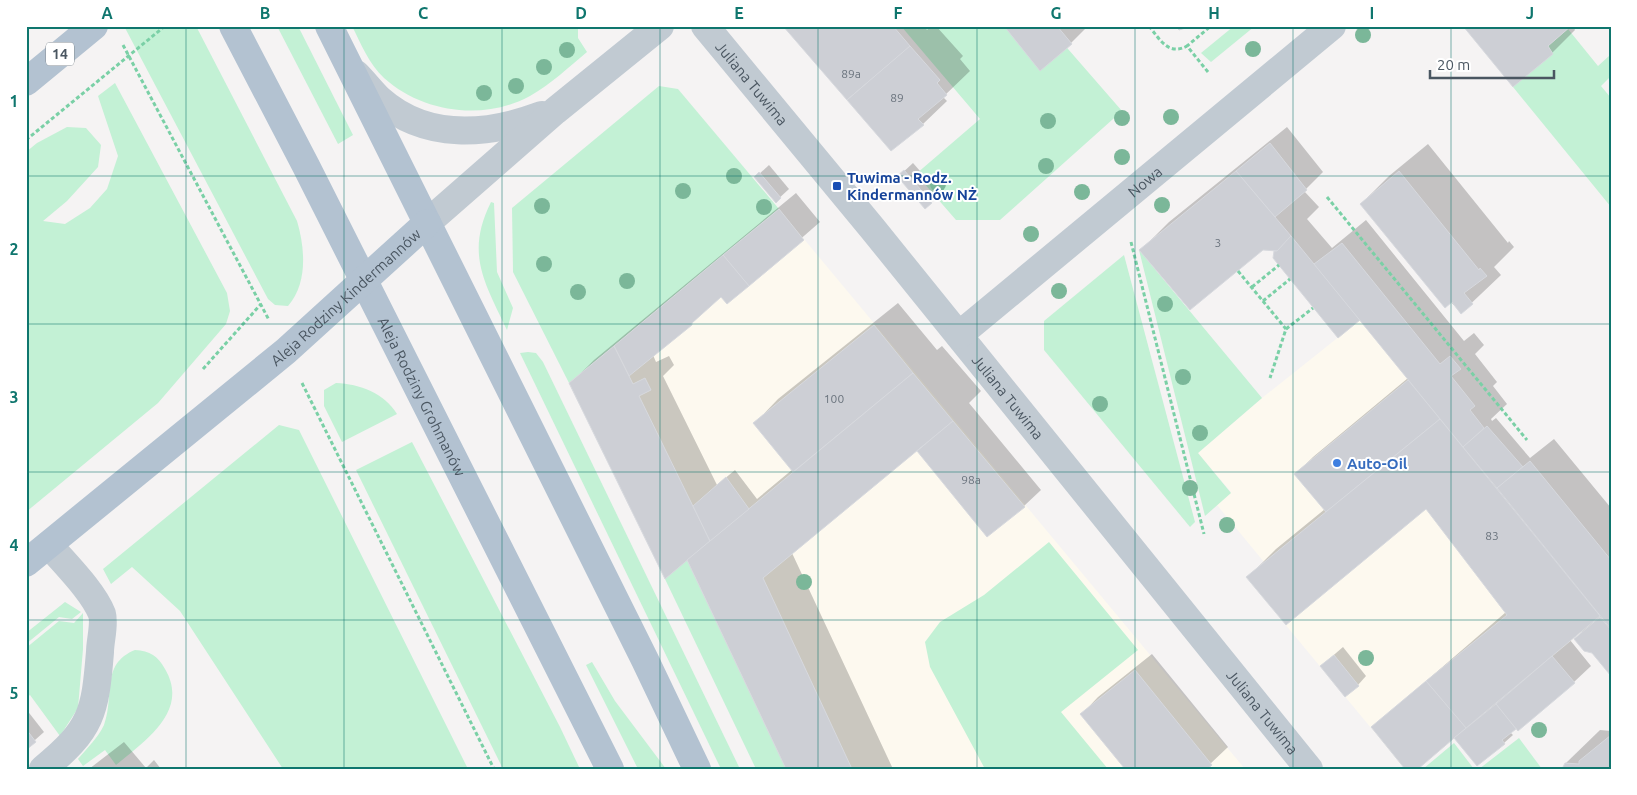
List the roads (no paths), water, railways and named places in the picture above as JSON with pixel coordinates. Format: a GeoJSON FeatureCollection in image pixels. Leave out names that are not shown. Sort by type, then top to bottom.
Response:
{"type":"FeatureCollection","features":[{"type":"Feature","properties":{"kind":"main road","name":"14"},"geometry":{"type":"LineString","coordinates":[[26,82],[94,26]]}},
{"type":"Feature","properties":{"kind":"main road","name":"Aleja Rodziny Grohmanów"},"geometry":{"type":"LineString","coordinates":[[233,26],[364,280],[610,769]]}},
{"type":"Feature","properties":{"kind":"main road"},"geometry":{"type":"LineString","coordinates":[[329,26],[645,660],[697,769]]}},
{"type":"Feature","properties":{"kind":"main road","name":"Aleja Rodziny Kindermannów"},"geometry":{"type":"LineString","coordinates":[[26,562],[262,371],[427,223]]}},
{"type":"Feature","properties":{"kind":"street","name":"Aleja Rodziny Kindermannów"},"geometry":{"type":"LineString","coordinates":[[427,223],[555,111],[660,26]]}},
{"type":"Feature","properties":{"kind":"street","name":"Juliana Tuwima"},"geometry":{"type":"LineString","coordinates":[[705,26],[959,335],[1309,769]]}},
{"type":"Feature","properties":{"kind":"street","name":"Nowa"},"geometry":{"type":"LineString","coordinates":[[959,335],[1332,26]]}},
{"type":"Feature","properties":{"kind":"street"},"geometry":{"type":"LineString","coordinates":[[347,65],[380,100],[412,120],[441,129],[475,132],[513,126],[555,111]]}},
{"type":"Feature","properties":{"kind":"street"},"geometry":{"type":"LineString","coordinates":[[43,769],[66,750],[86,728],[94,701],[102,615],[79,580],[48,545]]}},
{"type":"Feature","properties":{"kind":"place","name":"Tuwima - Rodz. Kindermannów NŻ"},"geometry":{"type":"Point","coordinates":[837,186]}},
{"type":"Feature","properties":{"kind":"place","name":"Auto-Oil"},"geometry":{"type":"Point","coordinates":[1337,463]}}]}
